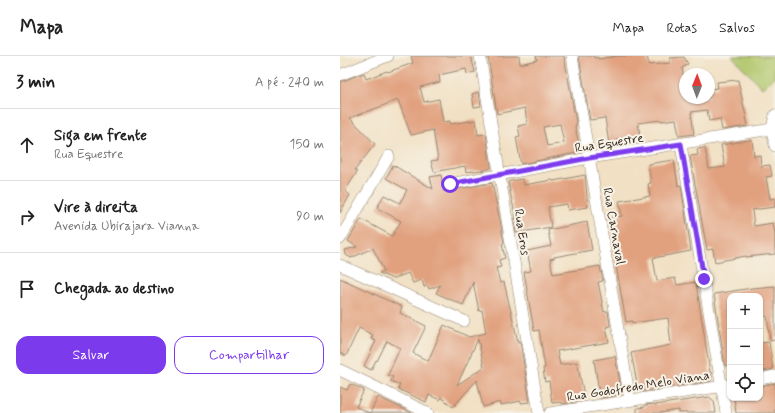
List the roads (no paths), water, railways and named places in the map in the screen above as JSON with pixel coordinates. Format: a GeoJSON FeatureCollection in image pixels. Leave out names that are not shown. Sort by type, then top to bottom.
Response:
{"type":"FeatureCollection","features":[{"type":"Feature","properties":{"kind":"street"},"geometry":{"type":"LineString","coordinates":[[340,75],[388,56]]}},
{"type":"Feature","properties":{"kind":"street","name":"Rua Eros"},"geometry":{"type":"LineString","coordinates":[[480,56],[539,413]]}},
{"type":"Feature","properties":{"kind":"street","name":"Rua Carnaval"},"geometry":{"type":"LineString","coordinates":[[572,56],[630,400]]}},
{"type":"Feature","properties":{"kind":"street"},"geometry":{"type":"LineString","coordinates":[[775,115],[772,129],[775,146]]}},
{"type":"Feature","properties":{"kind":"street","name":"Rua Equestre"},"geometry":{"type":"LineString","coordinates":[[450,184],[589,158],[772,129]]}},
{"type":"Feature","properties":{"kind":"street"},"geometry":{"type":"LineString","coordinates":[[681,144],[726,385],[726,413]]}},
{"type":"Feature","properties":{"kind":"street"},"geometry":{"type":"LineString","coordinates":[[340,239],[389,156]]}},
{"type":"Feature","properties":{"kind":"street"},"geometry":{"type":"LineString","coordinates":[[340,265],[464,322]]}},
{"type":"Feature","properties":{"kind":"street"},"geometry":{"type":"LineString","coordinates":[[340,370],[428,413]]}},
{"type":"Feature","properties":{"kind":"street"},"geometry":{"type":"LineString","coordinates":[[763,378],[775,376]]}},
{"type":"Feature","properties":{"kind":"street","name":"Rua Godofredo Melo Viana"},"geometry":{"type":"LineString","coordinates":[[550,413],[726,385]]}}]}
